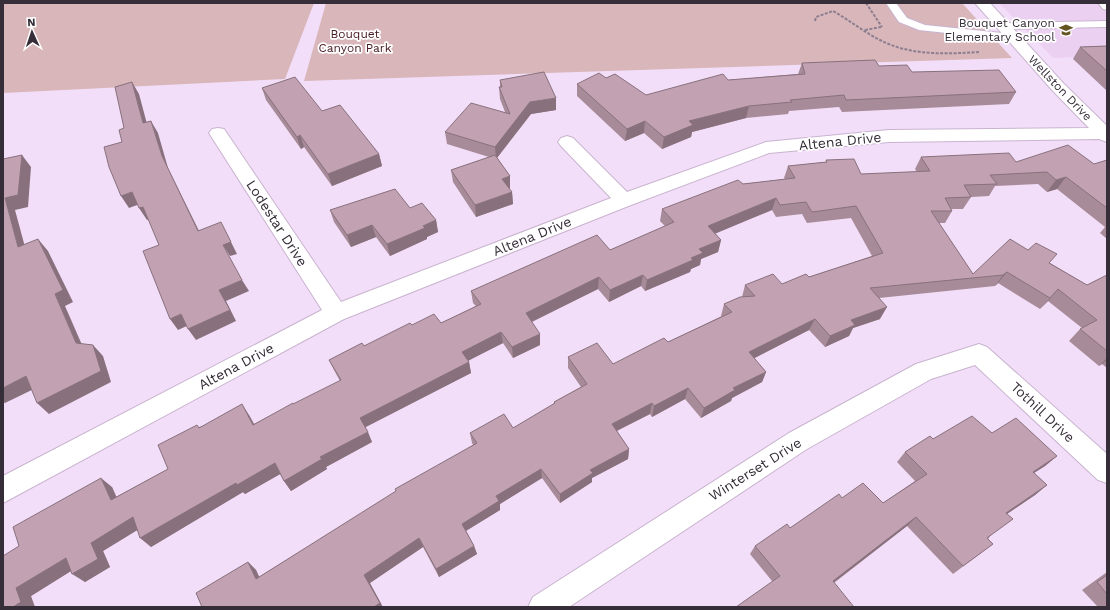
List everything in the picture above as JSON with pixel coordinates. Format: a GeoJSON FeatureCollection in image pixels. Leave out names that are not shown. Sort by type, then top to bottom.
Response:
{"type":"FeatureCollection","features":[{"type":"Feature","properties":{"kind":"street","name":"Wellston Drive"},"geometry":{"type":"LineString","coordinates":[[982,3],[1007,32],[1105,135]]}},
{"type":"Feature","properties":{"kind":"street","name":"Lodestar Drive"},"geometry":{"type":"LineString","coordinates":[[218,133],[336,313]]}},
{"type":"Feature","properties":{"kind":"street","name":"Altena Drive"},"geometry":{"type":"LineString","coordinates":[[3,490],[336,313],[624,200],[766,148],[889,136],[1105,135]]}},
{"type":"Feature","properties":{"kind":"street"},"geometry":{"type":"LineString","coordinates":[[567,142],[624,200]]}},
{"type":"Feature","properties":{"kind":"street","name":"Tothill Drive"},"geometry":{"type":"LineString","coordinates":[[979,354],[1107,471]]}},
{"type":"Feature","properties":{"kind":"street","name":"Winterset Drive"},"geometry":{"type":"LineString","coordinates":[[543,607],[798,441],[924,371],[979,354]]}},
{"type":"Feature","properties":{"kind":"lane"},"geometry":{"type":"LineString","coordinates":[[891,3],[903,20],[923,28],[1007,32],[1107,24]]}},
{"type":"Feature","properties":{"kind":"lane"},"geometry":{"type":"LineString","coordinates":[[1103,3],[1107,7]]}},
{"type":"Feature","properties":{"kind":"path"},"geometry":{"type":"LineString","coordinates":[[865,30],[882,27],[866,3]]}},
{"type":"Feature","properties":{"kind":"path"},"geometry":{"type":"LineString","coordinates":[[814,21],[816,17],[833,11]]}},
{"type":"Feature","properties":{"kind":"shaded area","name":"Bouquet Canyon Elementary School"},"geometry":{"type":"Polygon","coordinates":[[[999,3],[1107,3],[1107,56],[1053,58],[999,3]]]}},
{"type":"Feature","properties":{"kind":"green space"},"geometry":{"type":"Polygon","coordinates":[[[3,3],[314,3],[285,79],[3,93],[3,3]]]}},
{"type":"Feature","properties":{"kind":"green space","name":"Bouquet Canyon Park"},"geometry":{"type":"Polygon","coordinates":[[[326,3],[962,3],[1012,58],[304,81],[326,3]]]}},
{"type":"Feature","properties":{"kind":"building"},"geometry":{"type":"Polygon","coordinates":[[[1107,46],[1107,71],[1080,47],[1107,46]]]}},
{"type":"Feature","properties":{"kind":"building"},"geometry":{"type":"Polygon","coordinates":[[[875,60],[879,66],[907,65],[912,72],[999,70],[1016,92],[846,100],[844,95],[790,100],[792,102],[749,106],[689,121],[693,125],[664,137],[645,121],[627,129],[577,84],[599,73],[606,78],[615,74],[646,95],[723,74],[728,80],[805,74],[802,63],[875,60]]]}},
{"type":"Feature","properties":{"kind":"building"},"geometry":{"type":"Polygon","coordinates":[[[544,72],[556,98],[530,102],[495,147],[445,132],[471,103],[510,114],[499,87],[502,87],[500,80],[544,72]]]}},
{"type":"Feature","properties":{"kind":"building"},"geometry":{"type":"Polygon","coordinates":[[[295,77],[322,111],[340,105],[379,154],[328,174],[300,135],[297,137],[262,88],[295,77]]]}},
{"type":"Feature","properties":{"kind":"building"},"geometry":{"type":"Polygon","coordinates":[[[132,82],[143,123],[151,121],[162,156],[198,231],[221,222],[231,242],[223,245],[242,280],[219,290],[230,310],[188,329],[181,314],[170,319],[143,251],[159,245],[143,207],[139,208],[132,192],[121,196],[109,167],[104,147],[122,142],[119,130],[124,128],[115,87],[132,82]]]}},
{"type":"Feature","properties":{"kind":"building"},"geometry":{"type":"Polygon","coordinates":[[[1068,145],[1094,164],[1107,160],[1107,208],[1066,177],[1056,180],[1047,172],[990,175],[997,184],[964,185],[971,197],[945,198],[952,211],[931,211],[973,274],[1010,239],[1028,250],[1036,243],[1057,254],[1049,263],[1087,285],[1107,275],[1107,351],[1080,329],[1097,320],[1058,289],[1050,298],[1007,272],[1003,275],[870,288],[887,307],[851,320],[855,325],[830,336],[815,319],[749,352],[766,372],[733,388],[735,390],[704,408],[688,388],[654,406],[652,403],[612,424],[629,449],[590,470],[593,473],[560,494],[541,469],[496,496],[499,501],[462,524],[474,546],[436,569],[419,538],[364,575],[380,603],[374,607],[202,607],[196,593],[248,562],[256,579],[396,491],[395,489],[477,443],[470,433],[504,414],[513,428],[555,403],[554,402],[587,384],[568,357],[597,343],[613,364],[664,338],[668,342],[732,312],[724,304],[740,297],[755,296],[745,285],[773,274],[782,284],[806,274],[809,277],[883,253],[856,206],[812,212],[806,202],[780,205],[776,198],[708,226],[721,240],[699,249],[703,253],[691,258],[693,260],[647,280],[643,275],[610,290],[599,277],[526,313],[540,334],[512,347],[501,332],[462,352],[469,362],[360,418],[368,432],[320,457],[322,459],[284,481],[275,463],[237,485],[236,483],[140,538],[133,517],[91,543],[98,559],[72,574],[66,558],[16,588],[21,602],[13,607],[3,607],[3,556],[19,546],[13,527],[101,478],[111,500],[168,469],[158,445],[197,425],[199,428],[242,404],[253,425],[293,403],[341,380],[329,360],[362,343],[364,346],[410,323],[412,325],[434,314],[441,323],[481,304],[471,291],[597,235],[610,250],[674,222],[662,209],[738,180],[743,184],[795,178],[788,166],[827,162],[826,160],[854,159],[861,174],[930,171],[921,157],[1009,153],[1016,162],[1068,145]]]}},
{"type":"Feature","properties":{"kind":"building"},"geometry":{"type":"Polygon","coordinates":[[[22,155],[18,195],[5,198],[18,247],[38,239],[63,290],[55,294],[76,343],[93,345],[101,371],[37,403],[26,376],[3,388],[3,159],[22,155]]]}},
{"type":"Feature","properties":{"kind":"building"},"geometry":{"type":"Polygon","coordinates":[[[495,155],[510,176],[502,179],[512,192],[475,205],[451,170],[495,155]]]}},
{"type":"Feature","properties":{"kind":"building"},"geometry":{"type":"Polygon","coordinates":[[[395,189],[410,208],[422,203],[436,220],[423,226],[425,228],[387,244],[372,225],[347,235],[330,210],[395,189]]]}},
{"type":"Feature","properties":{"kind":"building"},"geometry":{"type":"Polygon","coordinates":[[[972,416],[992,433],[1016,418],[1057,456],[1033,472],[1047,485],[1006,513],[1013,519],[987,538],[993,544],[963,566],[916,517],[833,581],[854,607],[736,607],[780,576],[755,546],[787,524],[790,528],[839,494],[842,498],[863,483],[883,503],[927,474],[905,452],[930,436],[933,439],[972,416]]]}},
{"type":"Feature","properties":{"kind":"building"},"geometry":{"type":"Polygon","coordinates":[[[1107,575],[1107,594],[1097,582],[1107,575]]]}},
{"type":"Feature","properties":{"kind":"place","name":"Bouquet Canyon Elementary School"},"geometry":{"type":"Point","coordinates":[1066,30]}}]}
